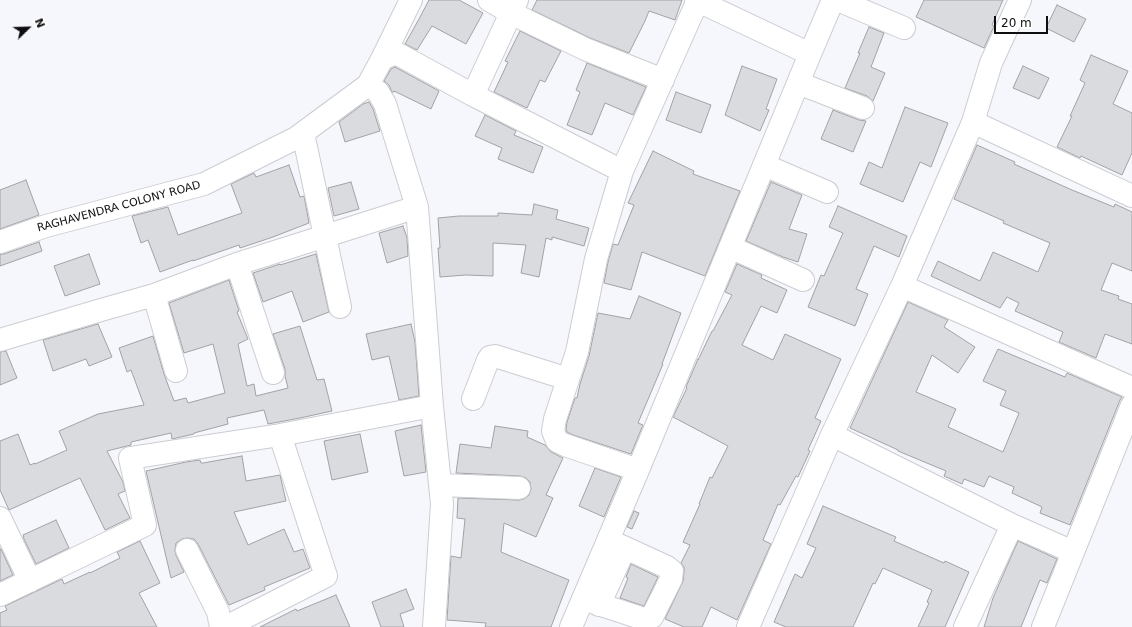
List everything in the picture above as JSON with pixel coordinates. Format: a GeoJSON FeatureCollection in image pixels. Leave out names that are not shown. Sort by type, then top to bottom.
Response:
{"type":"FeatureCollection","features":[{"type":"Feature","properties":{"kind":"street","name":"RAGHAVENDRA COLONY ROAD"},"geometry":{"type":"LineString","coordinates":[[0,242],[46,226],[204,184],[296,138],[368,85],[411,0]]}},
{"type":"Feature","properties":{"kind":"street"},"geometry":{"type":"LineString","coordinates":[[489,0],[514,6],[585,49],[663,80]]}},
{"type":"Feature","properties":{"kind":"street"},"geometry":{"type":"LineString","coordinates":[[638,470],[565,445],[557,441],[553,431],[555,419],[577,352],[596,259],[622,171],[697,0],[810,54]]}},
{"type":"Feature","properties":{"kind":"street"},"geometry":{"type":"LineString","coordinates":[[571,627],[591,602],[617,544],[638,470],[833,0]]}},
{"type":"Feature","properties":{"kind":"street"},"geometry":{"type":"LineString","coordinates":[[838,0],[904,28]]}},
{"type":"Feature","properties":{"kind":"street"},"geometry":{"type":"LineString","coordinates":[[748,627],[832,435],[902,286],[973,122],[991,63],[1020,0]]}},
{"type":"Feature","properties":{"kind":"street"},"geometry":{"type":"LineString","coordinates":[[473,95],[514,6]]}},
{"type":"Feature","properties":{"kind":"street"},"geometry":{"type":"LineString","coordinates":[[382,59],[396,53],[473,95],[622,171]]}},
{"type":"Feature","properties":{"kind":"street"},"geometry":{"type":"LineString","coordinates":[[798,83],[863,108]]}},
{"type":"Feature","properties":{"kind":"street"},"geometry":{"type":"LineString","coordinates":[[368,85],[378,92],[385,104],[417,207],[432,406],[442,504],[434,627]]}},
{"type":"Feature","properties":{"kind":"street"},"geometry":{"type":"LineString","coordinates":[[973,122],[1131,194]]}},
{"type":"Feature","properties":{"kind":"street"},"geometry":{"type":"LineString","coordinates":[[303,133],[340,307]]}},
{"type":"Feature","properties":{"kind":"street"},"geometry":{"type":"LineString","coordinates":[[764,165],[827,192]]}},
{"type":"Feature","properties":{"kind":"street"},"geometry":{"type":"LineString","coordinates":[[0,340],[154,296],[237,264],[417,207]]}},
{"type":"Feature","properties":{"kind":"street"},"geometry":{"type":"LineString","coordinates":[[730,248],[803,280]]}},
{"type":"Feature","properties":{"kind":"street"},"geometry":{"type":"LineString","coordinates":[[237,264],[273,374]]}},
{"type":"Feature","properties":{"kind":"street"},"geometry":{"type":"LineString","coordinates":[[902,286],[1132,388]]}},
{"type":"Feature","properties":{"kind":"street"},"geometry":{"type":"LineString","coordinates":[[154,296],[176,371]]}},
{"type":"Feature","properties":{"kind":"street"},"geometry":{"type":"LineString","coordinates":[[473,399],[490,357],[495,356],[568,379]]}},
{"type":"Feature","properties":{"kind":"street"},"geometry":{"type":"LineString","coordinates":[[1043,627],[1132,405]]}},
{"type":"Feature","properties":{"kind":"street"},"geometry":{"type":"LineString","coordinates":[[0,595],[144,525],[130,458],[280,435],[432,406]]}},
{"type":"Feature","properties":{"kind":"street"},"geometry":{"type":"LineString","coordinates":[[226,627],[326,576],[280,435]]}},
{"type":"Feature","properties":{"kind":"street"},"geometry":{"type":"LineString","coordinates":[[832,435],[1012,525],[1073,552]]}},
{"type":"Feature","properties":{"kind":"street"},"geometry":{"type":"LineString","coordinates":[[440,485],[519,488]]}},
{"type":"Feature","properties":{"kind":"street"},"geometry":{"type":"LineString","coordinates":[[0,518],[30,580]]}},
{"type":"Feature","properties":{"kind":"street"},"geometry":{"type":"LineString","coordinates":[[965,627],[1012,525]]}},
{"type":"Feature","properties":{"kind":"street"},"geometry":{"type":"LineString","coordinates":[[591,602],[644,619],[652,617],[671,579],[672,571],[667,567],[617,544]]}},
{"type":"Feature","properties":{"kind":"street"},"geometry":{"type":"LineString","coordinates":[[187,550],[218,612],[221,627]]}},
{"type":"Feature","properties":{"kind":"building"},"geometry":{"type":"Polygon","coordinates":[[[429,0],[459,0],[483,13],[466,44],[432,26],[417,50],[405,44],[429,0]]]}},
{"type":"Feature","properties":{"kind":"building"},"geometry":{"type":"Polygon","coordinates":[[[537,0],[682,0],[675,20],[649,11],[629,53],[590,38],[532,10],[537,0]]]}},
{"type":"Feature","properties":{"kind":"building"},"geometry":{"type":"Polygon","coordinates":[[[924,0],[1003,0],[992,25],[994,26],[984,48],[916,17],[924,0]]]}},
{"type":"Feature","properties":{"kind":"building"},"geometry":{"type":"Polygon","coordinates":[[[1057,5],[1086,19],[1074,42],[1046,28],[1057,5]]]}},
{"type":"Feature","properties":{"kind":"building"},"geometry":{"type":"Polygon","coordinates":[[[869,27],[884,33],[871,67],[885,73],[873,101],[867,96],[845,88],[869,27]]]}},
{"type":"Feature","properties":{"kind":"building"},"geometry":{"type":"Polygon","coordinates":[[[520,31],[561,51],[545,82],[540,80],[527,108],[494,92],[508,62],[505,61],[520,31]]]}},
{"type":"Feature","properties":{"kind":"building"},"geometry":{"type":"Polygon","coordinates":[[[1091,55],[1128,71],[1113,104],[1132,113],[1132,153],[1122,175],[1081,156],[1080,158],[1057,147],[1072,116],[1070,116],[1085,83],[1080,80],[1091,55]]]}},
{"type":"Feature","properties":{"kind":"building"},"geometry":{"type":"Polygon","coordinates":[[[587,63],[646,87],[633,115],[605,103],[592,135],[567,125],[580,92],[576,90],[587,63]]]}},
{"type":"Feature","properties":{"kind":"building"},"geometry":{"type":"Polygon","coordinates":[[[742,66],[777,79],[766,109],[769,110],[760,131],[725,115],[742,66]]]}},
{"type":"Feature","properties":{"kind":"building"},"geometry":{"type":"Polygon","coordinates":[[[1023,66],[1049,78],[1039,99],[1013,88],[1023,66]]]}},
{"type":"Feature","properties":{"kind":"building"},"geometry":{"type":"Polygon","coordinates":[[[395,67],[439,91],[431,109],[394,91],[392,92],[389,85],[384,81],[391,69],[395,67]]]}},
{"type":"Feature","properties":{"kind":"building"},"geometry":{"type":"Polygon","coordinates":[[[676,92],[711,105],[701,133],[666,120],[676,92]]]}},
{"type":"Feature","properties":{"kind":"building"},"geometry":{"type":"Polygon","coordinates":[[[369,102],[373,109],[380,131],[345,142],[339,122],[363,104],[369,102]]]}},
{"type":"Feature","properties":{"kind":"building"},"geometry":{"type":"Polygon","coordinates":[[[905,107],[948,123],[931,167],[920,162],[903,202],[860,184],[869,162],[882,168],[905,107]]]}},
{"type":"Feature","properties":{"kind":"building"},"geometry":{"type":"Polygon","coordinates":[[[833,110],[859,120],[866,121],[853,152],[821,139],[833,110]]]}},
{"type":"Feature","properties":{"kind":"building"},"geometry":{"type":"Polygon","coordinates":[[[485,115],[516,131],[514,135],[543,147],[533,173],[498,159],[502,148],[475,136],[485,115]]]}},
{"type":"Feature","properties":{"kind":"building"},"geometry":{"type":"Polygon","coordinates":[[[977,145],[1015,162],[1014,164],[1072,190],[1114,207],[1115,204],[1132,212],[1132,271],[1112,263],[1101,290],[1119,296],[1118,299],[1132,304],[1132,344],[1105,334],[1096,358],[1059,342],[1063,332],[1015,311],[1019,303],[1007,297],[1000,308],[931,276],[938,261],[980,281],[993,252],[1038,272],[1050,243],[1003,223],[1004,221],[954,199],[977,145]]]}},
{"type":"Feature","properties":{"kind":"building"},"geometry":{"type":"Polygon","coordinates":[[[653,151],[694,171],[693,174],[740,191],[705,276],[642,252],[631,290],[604,283],[613,244],[618,245],[634,205],[628,203],[653,151]]]}},
{"type":"Feature","properties":{"kind":"building"},"geometry":{"type":"Polygon","coordinates":[[[289,165],[300,197],[304,196],[309,223],[240,248],[239,245],[160,272],[148,240],[141,243],[132,216],[168,207],[178,235],[242,213],[231,184],[254,173],[256,177],[289,165]]]}},
{"type":"Feature","properties":{"kind":"building"},"geometry":{"type":"Polygon","coordinates":[[[26,180],[39,215],[0,229],[0,190],[26,180]]]}},
{"type":"Feature","properties":{"kind":"building"},"geometry":{"type":"Polygon","coordinates":[[[351,182],[359,209],[334,216],[328,188],[351,182]]]}},
{"type":"Feature","properties":{"kind":"building"},"geometry":{"type":"Polygon","coordinates":[[[771,182],[802,195],[789,229],[807,234],[798,262],[746,241],[771,182]]]}},
{"type":"Feature","properties":{"kind":"building"},"geometry":{"type":"Polygon","coordinates":[[[534,204],[558,210],[556,219],[589,228],[584,246],[552,237],[552,240],[546,238],[539,277],[521,273],[526,245],[493,243],[493,276],[466,275],[440,277],[438,218],[459,216],[498,216],[498,213],[532,215],[534,204]]]}},
{"type":"Feature","properties":{"kind":"building"},"geometry":{"type":"Polygon","coordinates":[[[838,206],[907,236],[899,257],[874,246],[856,289],[868,294],[855,326],[808,307],[821,275],[824,276],[843,233],[829,227],[838,206]]]}},
{"type":"Feature","properties":{"kind":"building"},"geometry":{"type":"Polygon","coordinates":[[[403,226],[407,238],[408,256],[387,263],[379,233],[403,226]]]}},
{"type":"Feature","properties":{"kind":"building"},"geometry":{"type":"Polygon","coordinates":[[[39,242],[42,251],[0,266],[0,254],[39,242]]]}},
{"type":"Feature","properties":{"kind":"building"},"geometry":{"type":"Polygon","coordinates":[[[89,254],[100,284],[65,296],[54,266],[89,254]]]}},
{"type":"Feature","properties":{"kind":"building"},"geometry":{"type":"Polygon","coordinates":[[[316,254],[329,312],[303,322],[292,291],[263,302],[253,273],[316,254]]]}},
{"type":"Feature","properties":{"kind":"building"},"geometry":{"type":"Polygon","coordinates":[[[737,264],[762,275],[761,278],[787,290],[777,313],[761,306],[742,345],[773,360],[785,334],[841,359],[815,418],[821,421],[808,450],[810,451],[798,477],[796,476],[780,505],[778,504],[763,540],[771,544],[737,620],[711,607],[702,627],[684,627],[665,619],[683,581],[684,567],[681,563],[690,545],[683,542],[710,477],[712,478],[728,446],[673,417],[687,388],[686,387],[698,359],[732,295],[725,292],[737,264]]]}},
{"type":"Feature","properties":{"kind":"building"},"geometry":{"type":"Polygon","coordinates":[[[229,280],[239,311],[237,312],[248,339],[238,344],[247,386],[254,384],[256,396],[288,388],[285,369],[273,334],[300,326],[317,380],[324,379],[332,411],[268,424],[264,410],[227,418],[228,424],[194,434],[172,439],[171,433],[131,442],[131,445],[107,451],[123,482],[125,491],[118,494],[130,518],[105,530],[80,478],[9,510],[0,490],[0,441],[18,434],[30,465],[35,464],[67,450],[59,431],[98,414],[144,405],[131,370],[127,372],[119,348],[153,336],[164,374],[174,401],[186,398],[188,403],[225,393],[213,344],[184,353],[169,303],[229,280]]]}},
{"type":"Feature","properties":{"kind":"building"},"geometry":{"type":"Polygon","coordinates":[[[639,296],[681,313],[663,364],[638,423],[643,425],[631,454],[573,435],[566,430],[567,422],[575,398],[577,398],[589,356],[598,313],[630,319],[639,296]]]}},
{"type":"Feature","properties":{"kind":"building"},"geometry":{"type":"Polygon","coordinates":[[[908,302],[948,320],[944,327],[975,347],[958,373],[932,355],[916,392],[956,409],[948,427],[1003,452],[1019,413],[1000,405],[1006,391],[983,381],[998,349],[1065,377],[1067,373],[1122,397],[1070,525],[1040,513],[1042,507],[1012,493],[1014,487],[989,476],[984,487],[964,479],[962,484],[944,476],[946,471],[898,451],[850,428],[908,302]]]}},
{"type":"Feature","properties":{"kind":"building"},"geometry":{"type":"Polygon","coordinates":[[[98,324],[112,357],[89,366],[86,359],[53,371],[43,340],[98,324]]]}},
{"type":"Feature","properties":{"kind":"building"},"geometry":{"type":"Polygon","coordinates":[[[411,324],[415,342],[419,396],[399,400],[389,356],[372,360],[366,334],[411,324]]]}},
{"type":"Feature","properties":{"kind":"building"},"geometry":{"type":"Polygon","coordinates":[[[6,351],[17,378],[0,385],[0,352],[6,351]]]}},
{"type":"Feature","properties":{"kind":"building"},"geometry":{"type":"Polygon","coordinates":[[[421,425],[426,472],[404,476],[395,431],[421,425]]]}},
{"type":"Feature","properties":{"kind":"building"},"geometry":{"type":"Polygon","coordinates":[[[495,426],[528,431],[527,437],[545,445],[551,452],[563,458],[546,495],[553,498],[536,537],[504,523],[501,552],[569,580],[551,627],[485,627],[486,623],[447,620],[451,556],[461,558],[465,519],[457,518],[458,498],[519,500],[524,499],[529,495],[531,489],[530,482],[526,478],[520,476],[456,473],[460,444],[491,448],[495,426]]]}},
{"type":"Feature","properties":{"kind":"building"},"geometry":{"type":"Polygon","coordinates":[[[360,434],[368,472],[332,480],[324,441],[360,434]]]}},
{"type":"Feature","properties":{"kind":"building"},"geometry":{"type":"Polygon","coordinates":[[[242,456],[246,481],[280,475],[286,501],[234,512],[248,545],[284,529],[294,552],[303,549],[310,568],[264,587],[265,590],[229,605],[194,539],[182,539],[176,543],[176,555],[184,572],[171,578],[146,471],[186,462],[200,460],[201,463],[203,463],[242,456]]]}},
{"type":"Feature","properties":{"kind":"building"},"geometry":{"type":"Polygon","coordinates":[[[595,468],[621,477],[604,517],[579,506],[595,468]]]}},
{"type":"Feature","properties":{"kind":"building"},"geometry":{"type":"Polygon","coordinates":[[[823,506],[896,537],[894,541],[944,563],[945,561],[969,572],[945,627],[918,627],[929,603],[927,602],[932,590],[883,568],[875,584],[873,583],[853,627],[786,627],[774,622],[795,574],[802,578],[816,548],[807,544],[823,506]]]}},
{"type":"Feature","properties":{"kind":"building"},"geometry":{"type":"Polygon","coordinates":[[[634,511],[639,513],[632,529],[627,527],[634,511]]]}},
{"type":"Feature","properties":{"kind":"building"},"geometry":{"type":"Polygon","coordinates":[[[56,520],[69,548],[36,564],[23,535],[56,520]]]}},
{"type":"Feature","properties":{"kind":"building"},"geometry":{"type":"Polygon","coordinates":[[[140,541],[160,583],[139,593],[157,627],[0,627],[0,613],[7,610],[5,606],[62,579],[64,584],[90,573],[120,558],[117,552],[140,541]]]}},
{"type":"Feature","properties":{"kind":"building"},"geometry":{"type":"Polygon","coordinates":[[[1018,541],[1057,559],[1047,583],[1040,580],[1021,627],[984,627],[993,598],[1018,541]]]}},
{"type":"Feature","properties":{"kind":"building"},"geometry":{"type":"Polygon","coordinates":[[[0,549],[13,575],[0,581],[0,549]]]}},
{"type":"Feature","properties":{"kind":"building"},"geometry":{"type":"Polygon","coordinates":[[[631,564],[658,577],[644,606],[620,598],[628,578],[626,577],[631,564]]]}},
{"type":"Feature","properties":{"kind":"building"},"geometry":{"type":"Polygon","coordinates":[[[406,589],[414,609],[400,614],[404,627],[381,627],[372,602],[406,589]]]}},
{"type":"Feature","properties":{"kind":"building"},"geometry":{"type":"Polygon","coordinates":[[[336,595],[350,627],[260,627],[296,609],[297,611],[336,595]]]}}]}
